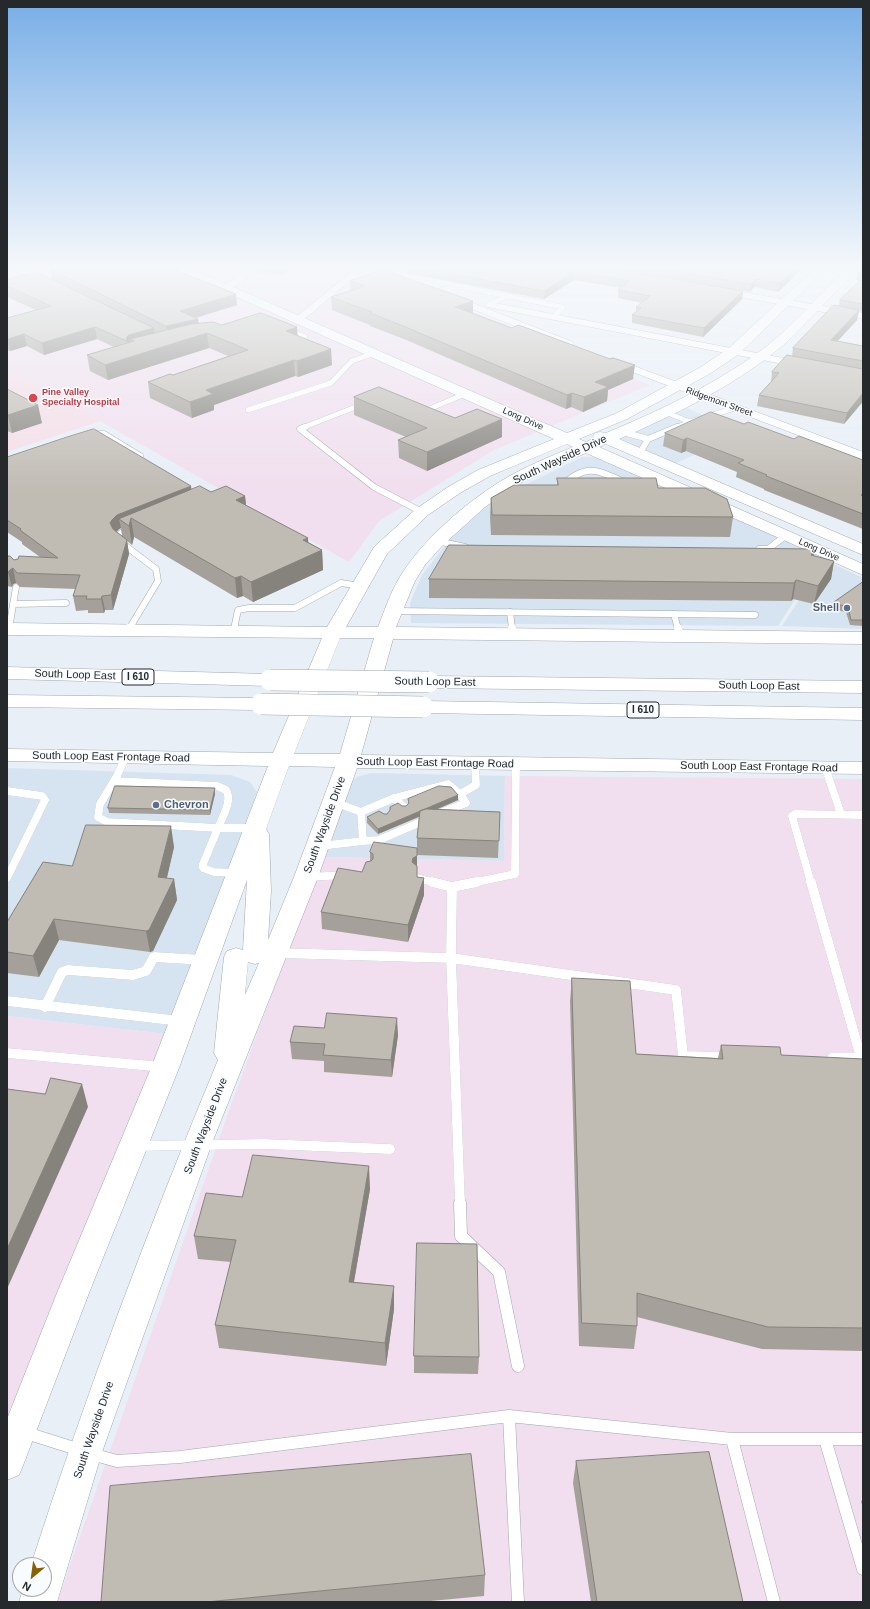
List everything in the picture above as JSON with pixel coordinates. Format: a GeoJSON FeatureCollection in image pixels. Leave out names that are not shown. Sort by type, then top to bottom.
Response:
{"type":"FeatureCollection","features":[{"type":"Feature","properties":{"kind":"main road","name":"Long Drive"},"geometry":{"type":"LineString","coordinates":[[355,344],[465,394],[588,447],[677,491],[706,500],[863,570]]}},
{"type":"Feature","properties":{"kind":"main road","name":"South Wayside Drive"},"geometry":{"type":"LineString","coordinates":[[7,1463],[13,1430],[73,1293],[166,1068],[280,761],[334,632],[380,551],[422,512],[454,490],[484,473],[622,416],[706,370],[734,351],[741,344]]}},
{"type":"Feature","properties":{"kind":"main road","name":"South Wayside Drive"},"geometry":{"type":"LineString","coordinates":[[52,1557],[85,1452],[198,1143],[225,1076],[255,955],[306,877],[348,762],[385,632],[406,580],[418,562],[437,541],[479,504],[537,468],[623,432],[700,394],[736,374],[775,344]]}},
{"type":"Feature","properties":{"kind":"main road"},"geometry":{"type":"LineString","coordinates":[[375,353],[389,349]]}},
{"type":"Feature","properties":{"kind":"main road"},"geometry":{"type":"LineString","coordinates":[[465,394],[487,387]]}},
{"type":"Feature","properties":{"kind":"main road","name":"Long Drive"},"geometry":{"type":"LineString","coordinates":[[566,421],[863,550]]}},
{"type":"Feature","properties":{"kind":"main road"},"geometry":{"type":"LineString","coordinates":[[706,500],[726,491]]}},
{"type":"Feature","properties":{"kind":"main road"},"geometry":{"type":"LineString","coordinates":[[422,512],[454,525]]}},
{"type":"Feature","properties":{"kind":"main road"},"geometry":{"type":"LineString","coordinates":[[8,629],[512,633],[863,638]]}},
{"type":"Feature","properties":{"kind":"main road","name":"South Loop East"},"geometry":{"type":"LineString","coordinates":[[7,673],[270,680],[863,687]]}},
{"type":"Feature","properties":{"kind":"main road","name":"I 610"},"geometry":{"type":"LineString","coordinates":[[7,702],[261,704],[863,714]]}},
{"type":"Feature","properties":{"kind":"main road","name":"South Loop East Frontage Road"},"geometry":{"type":"LineString","coordinates":[[7,756],[475,764],[863,768]]}},
{"type":"Feature","properties":{"kind":"main road"},"geometry":{"type":"LineString","coordinates":[[225,1076],[255,955],[259,891],[256,825]]}},
{"type":"Feature","properties":{"kind":"main road"},"geometry":{"type":"LineString","coordinates":[[206,960],[255,955]]}},
{"type":"Feature","properties":{"kind":"street"},"geometry":{"type":"LineString","coordinates":[[569,344],[581,349]]}},
{"type":"Feature","properties":{"kind":"street"},"geometry":{"type":"LineString","coordinates":[[697,344],[811,366]]}},
{"type":"Feature","properties":{"kind":"street","name":"Ridgemont Street"},"geometry":{"type":"LineString","coordinates":[[603,358],[863,456]]}},
{"type":"Feature","properties":{"kind":"lane"},"geometry":{"type":"LineString","coordinates":[[248,410],[331,383],[352,361],[375,353]]}},
{"type":"Feature","properties":{"kind":"lane"},"geometry":{"type":"LineString","coordinates":[[413,409],[420,412],[465,394]]}},
{"type":"Feature","properties":{"kind":"lane"},"geometry":{"type":"LineString","coordinates":[[371,402],[300,429],[374,487],[422,512]]}},
{"type":"Feature","properties":{"kind":"lane"},"geometry":{"type":"LineString","coordinates":[[640,453],[648,439],[690,422],[736,408]]}},
{"type":"Feature","properties":{"kind":"lane"},"geometry":{"type":"LineString","coordinates":[[665,412],[690,422]]}},
{"type":"Feature","properties":{"kind":"lane"},"geometry":{"type":"LineString","coordinates":[[623,432],[648,439]]}},
{"type":"Feature","properties":{"kind":"lane"},"geometry":{"type":"LineString","coordinates":[[86,435],[99,433],[104,434],[144,458]]}},
{"type":"Feature","properties":{"kind":"lane"},"geometry":{"type":"LineString","coordinates":[[570,487],[556,490],[570,476],[591,469],[597,470],[629,487],[621,488]]}},
{"type":"Feature","properties":{"kind":"lane"},"geometry":{"type":"LineString","coordinates":[[128,630],[158,581],[156,569],[119,541],[117,537],[121,533],[135,528]]}},
{"type":"Feature","properties":{"kind":"lane"},"geometry":{"type":"LineString","coordinates":[[752,549],[768,549],[786,536]]}},
{"type":"Feature","properties":{"kind":"lane"},"geometry":{"type":"LineString","coordinates":[[437,541],[461,547],[469,547]]}},
{"type":"Feature","properties":{"kind":"lane"},"geometry":{"type":"LineString","coordinates":[[234,631],[238,610],[249,608],[295,608],[341,583],[360,586]]}},
{"type":"Feature","properties":{"kind":"lane"},"geometry":{"type":"LineString","coordinates":[[8,629],[16,587]]}},
{"type":"Feature","properties":{"kind":"lane"},"geometry":{"type":"LineString","coordinates":[[13,604],[66,603]]}},
{"type":"Feature","properties":{"kind":"lane"},"geometry":{"type":"LineString","coordinates":[[394,611],[755,614]]}},
{"type":"Feature","properties":{"kind":"lane"},"geometry":{"type":"LineString","coordinates":[[510,612],[512,633]]}},
{"type":"Feature","properties":{"kind":"lane"},"geometry":{"type":"LineString","coordinates":[[674,614],[680,635]]}},
{"type":"Feature","properties":{"kind":"lane"},"geometry":{"type":"LineString","coordinates":[[125,758],[114,781],[100,804],[97,814],[101,820],[107,822],[218,828],[256,825]]}},
{"type":"Feature","properties":{"kind":"lane"},"geometry":{"type":"LineString","coordinates":[[460,794],[476,785],[475,764]]}},
{"type":"Feature","properties":{"kind":"lane"},"geometry":{"type":"LineString","coordinates":[[417,878],[452,887],[515,874],[516,764]]}},
{"type":"Feature","properties":{"kind":"lane"},"geometry":{"type":"LineString","coordinates":[[825,767],[841,814]]}},
{"type":"Feature","properties":{"kind":"lane"},"geometry":{"type":"LineString","coordinates":[[114,781],[205,785],[217,786],[224,789],[228,794],[229,801],[203,864],[203,868],[213,872],[238,874]]}},
{"type":"Feature","properties":{"kind":"lane"},"geometry":{"type":"LineString","coordinates":[[317,846],[379,840],[399,828],[440,811],[466,803],[460,794],[448,784],[422,795],[394,798],[378,809],[361,812],[333,802]]}},
{"type":"Feature","properties":{"kind":"lane"},"geometry":{"type":"LineString","coordinates":[[7,791],[42,796],[45,800],[7,878]]}},
{"type":"Feature","properties":{"kind":"lane"},"geometry":{"type":"LineString","coordinates":[[394,798],[404,806]]}},
{"type":"Feature","properties":{"kind":"lane"},"geometry":{"type":"LineString","coordinates":[[361,812],[363,841]]}},
{"type":"Feature","properties":{"kind":"lane"},"geometry":{"type":"LineString","coordinates":[[822,1058],[862,1058],[792,816],[795,814],[863,814]]}},
{"type":"Feature","properties":{"kind":"lane"},"geometry":{"type":"LineString","coordinates":[[306,877],[354,875]]}},
{"type":"Feature","properties":{"kind":"lane"},"geometry":{"type":"LineString","coordinates":[[452,887],[451,958],[456,1059],[461,1236],[499,1272],[518,1366]]}},
{"type":"Feature","properties":{"kind":"lane"},"geometry":{"type":"LineString","coordinates":[[255,955],[451,958],[676,990],[683,1056],[737,1057]]}},
{"type":"Feature","properties":{"kind":"lane"},"geometry":{"type":"LineString","coordinates":[[45,1006],[62,972],[68,970],[133,975],[146,971],[154,957],[206,960]]}},
{"type":"Feature","properties":{"kind":"lane"},"geometry":{"type":"LineString","coordinates":[[7,1001],[183,1022]]}},
{"type":"Feature","properties":{"kind":"lane"},"geometry":{"type":"LineString","coordinates":[[7,1053],[166,1068]]}},
{"type":"Feature","properties":{"kind":"lane"},"geometry":{"type":"LineString","coordinates":[[134,1146],[198,1143],[390,1149]]}},
{"type":"Feature","properties":{"kind":"lane"},"geometry":{"type":"LineString","coordinates":[[509,1416],[518,1602]]}},
{"type":"Feature","properties":{"kind":"lane"},"geometry":{"type":"LineString","coordinates":[[13,1430],[117,1461],[180,1457],[509,1416],[732,1439],[863,1439]]}},
{"type":"Feature","properties":{"kind":"lane"},"geometry":{"type":"LineString","coordinates":[[732,1439],[774,1602]]}},
{"type":"Feature","properties":{"kind":"lane"},"geometry":{"type":"LineString","coordinates":[[825,1439],[863,1569]]}},
{"type":"Feature","properties":{"kind":"shaded area"},"geometry":{"type":"Polygon","coordinates":[[[7,344],[552,344],[650,385],[494,450],[379,521],[349,562],[15,373],[7,375],[7,344]]]}},
{"type":"Feature","properties":{"kind":"shaded area","name":"Pine Valley Specialty Hospital"},"geometry":{"type":"Polygon","coordinates":[[[15,373],[101,421],[7,452],[7,375],[15,373]]]}},
{"type":"Feature","properties":{"kind":"shaded area"},"geometry":{"type":"Polygon","coordinates":[[[687,408],[744,433],[674,464],[618,438],[687,408]]]}},
{"type":"Feature","properties":{"kind":"shaded area"},"geometry":{"type":"Polygon","coordinates":[[[582,457],[597,457],[724,512],[822,558],[778,626],[411,623],[410,603],[422,575],[454,534],[496,499],[582,457]]]}},
{"type":"Feature","properties":{"kind":"shaded area"},"geometry":{"type":"Polygon","coordinates":[[[825,560],[863,578],[863,629],[782,626],[825,560]]]}},
{"type":"Feature","properties":{"kind":"shaded area"},"geometry":{"type":"Polygon","coordinates":[[[7,768],[231,775],[250,782],[257,792],[167,1034],[7,1016],[7,768]]]}},
{"type":"Feature","properties":{"kind":"shaded area"},"geometry":{"type":"Polygon","coordinates":[[[371,773],[505,776],[504,861],[322,857],[347,785],[357,777],[371,773]]]}},
{"type":"Feature","properties":{"kind":"shaded area"},"geometry":{"type":"Polygon","coordinates":[[[505,776],[863,779],[863,1602],[58,1602],[230,1108],[322,857],[504,861],[505,776]]]}},
{"type":"Feature","properties":{"kind":"shaded area"},"geometry":{"type":"Polygon","coordinates":[[[7,1016],[167,1034],[7,1436],[7,1016]]]}},
{"type":"Feature","properties":{"kind":"building"},"geometry":{"type":"Polygon","coordinates":[[[124,344],[172,344],[105,365],[87,355],[124,344]]]}},
{"type":"Feature","properties":{"kind":"building"},"geometry":{"type":"Polygon","coordinates":[[[234,344],[319,344],[331,349],[206,390],[213,394],[190,402],[148,382],[170,374],[173,375],[248,350],[234,344]]]}},
{"type":"Feature","properties":{"kind":"building"},"geometry":{"type":"Polygon","coordinates":[[[446,344],[570,344],[610,359],[613,358],[635,365],[595,382],[608,387],[584,397],[572,393],[567,395],[446,344]]]}},
{"type":"Feature","properties":{"kind":"building"},"geometry":{"type":"Polygon","coordinates":[[[797,344],[853,344],[863,346],[863,361],[793,348],[797,344]]]}},
{"type":"Feature","properties":{"kind":"building"},"geometry":{"type":"Polygon","coordinates":[[[787,355],[863,369],[863,393],[847,413],[759,395],[779,373],[772,372],[787,355]]]}},
{"type":"Feature","properties":{"kind":"building"},"geometry":{"type":"Polygon","coordinates":[[[379,387],[455,418],[477,409],[502,419],[427,452],[398,440],[427,428],[354,397],[379,387]]]}},
{"type":"Feature","properties":{"kind":"building"},"geometry":{"type":"Polygon","coordinates":[[[7,389],[38,405],[7,415],[7,389]]]}},
{"type":"Feature","properties":{"kind":"building"},"geometry":{"type":"Polygon","coordinates":[[[711,412],[744,424],[748,422],[794,439],[799,436],[863,460],[863,494],[861,495],[863,496],[863,514],[766,476],[767,475],[738,463],[744,460],[687,438],[683,440],[665,433],[711,412]]]}},
{"type":"Feature","properties":{"kind":"building"},"geometry":{"type":"Polygon","coordinates":[[[94,429],[191,486],[117,515],[112,520],[110,523],[113,529],[127,540],[111,595],[102,596],[101,599],[86,599],[87,596],[73,596],[80,575],[17,573],[13,568],[7,572],[7,556],[10,556],[14,560],[18,559],[19,556],[58,558],[7,520],[7,457],[94,429]]]}},
{"type":"Feature","properties":{"kind":"building"},"geometry":{"type":"Polygon","coordinates":[[[557,478],[656,478],[658,488],[705,488],[727,499],[733,517],[492,515],[491,498],[514,485],[558,485],[557,478]]]}},
{"type":"Feature","properties":{"kind":"building"},"geometry":{"type":"Polygon","coordinates":[[[200,486],[211,492],[226,486],[245,496],[236,500],[308,538],[303,540],[322,550],[251,582],[241,576],[235,578],[131,518],[129,526],[119,519],[200,486]]]}},
{"type":"Feature","properties":{"kind":"building"},"geometry":{"type":"Polygon","coordinates":[[[449,545],[815,549],[811,555],[834,561],[818,586],[796,580],[794,583],[429,579],[449,545]]]}},
{"type":"Feature","properties":{"kind":"building"},"geometry":{"type":"Polygon","coordinates":[[[863,582],[863,620],[851,620],[848,607],[833,603],[863,582]]]}},
{"type":"Feature","properties":{"kind":"building"},"geometry":{"type":"Polygon","coordinates":[[[115,786],[215,788],[210,810],[108,808],[115,786]]]}},
{"type":"Feature","properties":{"kind":"building"},"geometry":{"type":"Polygon","coordinates":[[[439,786],[451,787],[458,795],[378,829],[367,817],[379,811],[387,814],[390,807],[398,803],[402,806],[406,806],[409,803],[408,799],[439,786]]]}},
{"type":"Feature","properties":{"kind":"building"},"geometry":{"type":"Polygon","coordinates":[[[426,809],[500,812],[499,841],[417,838],[420,811],[426,809]]]}},
{"type":"Feature","properties":{"kind":"building"},"geometry":{"type":"Polygon","coordinates":[[[86,825],[171,826],[158,877],[174,879],[149,930],[146,931],[54,919],[33,956],[7,952],[7,922],[43,862],[72,866],[86,825]]]}},
{"type":"Feature","properties":{"kind":"building"},"geometry":{"type":"Polygon","coordinates":[[[374,842],[417,848],[417,856],[413,858],[412,862],[417,866],[417,877],[424,878],[408,925],[321,912],[338,868],[362,872],[366,862],[373,859],[373,854],[370,852],[374,842]]]}},
{"type":"Feature","properties":{"kind":"building"},"geometry":{"type":"Polygon","coordinates":[[[572,978],[630,981],[636,1054],[723,1059],[721,1045],[780,1047],[781,1055],[863,1059],[863,1328],[768,1327],[637,1293],[637,1326],[582,1323],[572,978]]]}},
{"type":"Feature","properties":{"kind":"building"},"geometry":{"type":"Polygon","coordinates":[[[327,1013],[397,1018],[391,1060],[323,1055],[325,1044],[290,1042],[294,1026],[324,1028],[327,1013]]]}},
{"type":"Feature","properties":{"kind":"building"},"geometry":{"type":"Polygon","coordinates":[[[51,1078],[82,1084],[7,1249],[7,1089],[45,1094],[51,1078]]]}},
{"type":"Feature","properties":{"kind":"building"},"geometry":{"type":"Polygon","coordinates":[[[253,1155],[369,1166],[349,1282],[394,1286],[385,1343],[215,1325],[236,1240],[194,1236],[206,1193],[242,1197],[253,1155]]]}},
{"type":"Feature","properties":{"kind":"building"},"geometry":{"type":"Polygon","coordinates":[[[417,1243],[477,1244],[479,1357],[414,1356],[417,1243]]]}},
{"type":"Feature","properties":{"kind":"building"},"geometry":{"type":"Polygon","coordinates":[[[709,1452],[743,1602],[597,1602],[576,1461],[709,1452]]]}},
{"type":"Feature","properties":{"kind":"building"},"geometry":{"type":"Polygon","coordinates":[[[471,1454],[485,1575],[206,1602],[101,1602],[110,1486],[471,1454]]]}},
{"type":"Feature","properties":{"kind":"place","name":"Pine Valley Specialty Hospital"},"geometry":{"type":"Point","coordinates":[33,398]}},
{"type":"Feature","properties":{"kind":"place","name":"Shell"},"geometry":{"type":"Point","coordinates":[847,608]}},
{"type":"Feature","properties":{"kind":"place","name":"Chevron"},"geometry":{"type":"Point","coordinates":[156,805]}}]}
